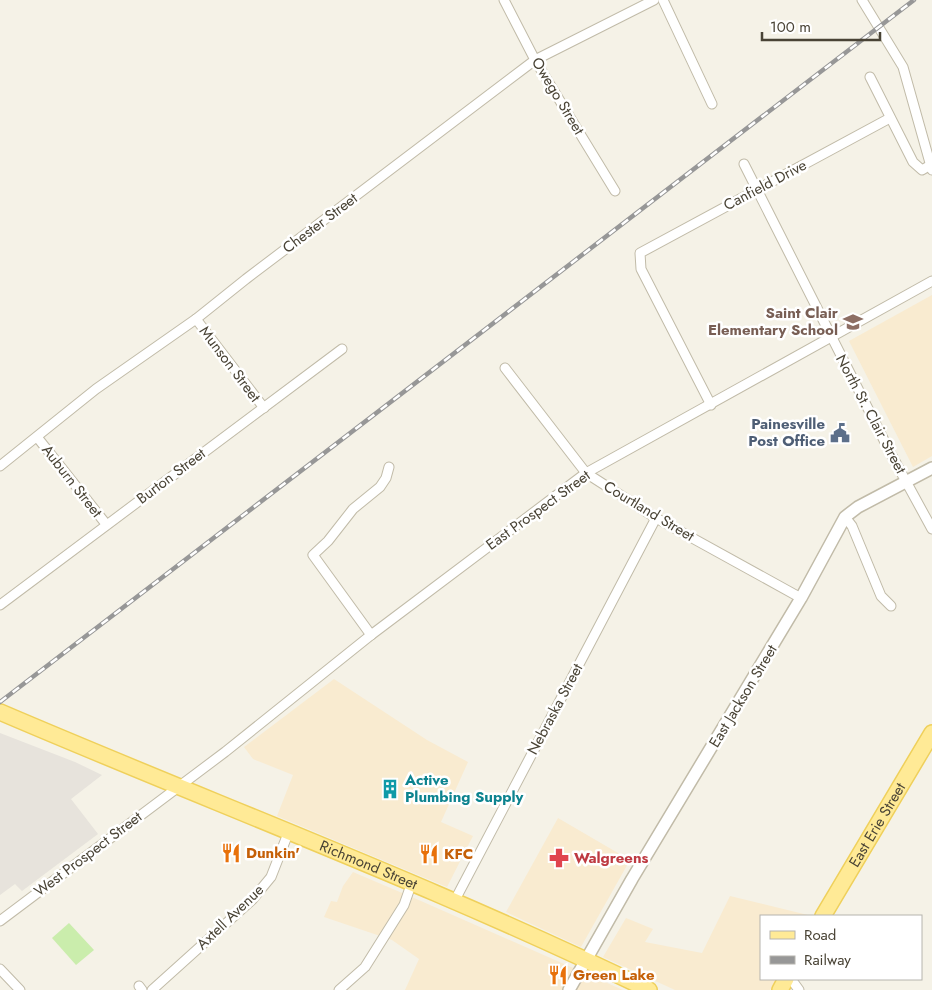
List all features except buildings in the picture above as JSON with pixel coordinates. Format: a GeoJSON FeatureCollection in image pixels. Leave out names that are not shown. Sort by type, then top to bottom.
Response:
{"type":"FeatureCollection","features":[{"type":"Feature","properties":{"kind":"main road","name":"Richmond Street"},"geometry":{"type":"LineString","coordinates":[[0,712],[176,787],[289,831],[455,900],[649,990]]}},
{"type":"Feature","properties":{"kind":"main road","name":"East Erie Street"},"geometry":{"type":"LineString","coordinates":[[824,915],[932,732]]}},
{"type":"Feature","properties":{"kind":"street","name":"Owego Street"},"geometry":{"type":"LineString","coordinates":[[504,0],[535,60],[615,191]]}},
{"type":"Feature","properties":{"kind":"street","name":"Chester Street"},"geometry":{"type":"LineString","coordinates":[[0,466],[96,390],[196,320],[246,279],[535,60],[654,0]]}},
{"type":"Feature","properties":{"kind":"street"},"geometry":{"type":"LineString","coordinates":[[663,0],[712,104]]}},
{"type":"Feature","properties":{"kind":"street"},"geometry":{"type":"LineString","coordinates":[[862,0],[903,67],[931,166],[922,170],[913,162],[870,77]]}},
{"type":"Feature","properties":{"kind":"street","name":"Canfield Drive"},"geometry":{"type":"LineString","coordinates":[[711,405],[641,269],[640,253],[890,118]]}},
{"type":"Feature","properties":{"kind":"street","name":"North St. Clair Street"},"geometry":{"type":"LineString","coordinates":[[744,164],[755,190],[830,337],[932,529]]}},
{"type":"Feature","properties":{"kind":"street","name":"East Prospect Street"},"geometry":{"type":"LineString","coordinates":[[176,787],[225,752],[371,635],[586,473],[932,281]]}},
{"type":"Feature","properties":{"kind":"street","name":"Munson Street"},"geometry":{"type":"LineString","coordinates":[[196,320],[264,408]]}},
{"type":"Feature","properties":{"kind":"street","name":"Burton Street"},"geometry":{"type":"LineString","coordinates":[[0,604],[342,349]]}},
{"type":"Feature","properties":{"kind":"street","name":"Courtland Street"},"geometry":{"type":"LineString","coordinates":[[505,368],[586,473],[656,518],[801,598]]}},
{"type":"Feature","properties":{"kind":"street","name":"Auburn Street"},"geometry":{"type":"LineString","coordinates":[[37,438],[106,524]]}},
{"type":"Feature","properties":{"kind":"street"},"geometry":{"type":"LineString","coordinates":[[371,635],[313,555],[328,541],[353,508],[380,487],[386,478],[388,467]]}},
{"type":"Feature","properties":{"kind":"street","name":"East Jackson Street"},"geometry":{"type":"LineString","coordinates":[[569,990],[632,879],[801,598],[845,517],[858,507],[932,468]]}},
{"type":"Feature","properties":{"kind":"street"},"geometry":{"type":"LineString","coordinates":[[845,517],[852,526],[881,596],[891,606]]}},
{"type":"Feature","properties":{"kind":"street","name":"Nebraska Street"},"geometry":{"type":"LineString","coordinates":[[455,900],[656,518]]}},
{"type":"Feature","properties":{"kind":"street","name":"West Prospect Street"},"geometry":{"type":"LineString","coordinates":[[0,922],[176,787]]}},
{"type":"Feature","properties":{"kind":"street","name":"Axtell Avenue"},"geometry":{"type":"LineString","coordinates":[[152,990],[252,900],[271,877],[289,831]]}},
{"type":"Feature","properties":{"kind":"street"},"geometry":{"type":"LineString","coordinates":[[339,990],[364,967],[404,905],[412,882]]}},
{"type":"Feature","properties":{"kind":"street"},"geometry":{"type":"LineString","coordinates":[[0,968],[20,990]]}},
{"type":"Feature","properties":{"kind":"shaded area"},"geometry":{"type":"Polygon","coordinates":[[[932,295],[932,456],[913,467],[849,341],[932,295]]]}},
{"type":"Feature","properties":{"kind":"shaded area"},"geometry":{"type":"Polygon","coordinates":[[[334,679],[427,740],[468,762],[441,822],[473,836],[447,887],[277,816],[293,775],[253,759],[244,747],[334,679]]]}},
{"type":"Feature","properties":{"kind":"shaded area"},"geometry":{"type":"Polygon","coordinates":[[[0,733],[75,762],[102,775],[71,799],[98,834],[22,891],[15,884],[0,895],[0,733]]]}},
{"type":"Feature","properties":{"kind":"shaded area"},"geometry":{"type":"Polygon","coordinates":[[[558,818],[630,860],[581,947],[506,912],[558,818]]]}},
{"type":"Feature","properties":{"kind":"shaded area"},"geometry":{"type":"Polygon","coordinates":[[[353,872],[623,990],[405,990],[419,959],[392,940],[324,917],[331,901],[337,902],[343,886],[353,872]]]}},
{"type":"Feature","properties":{"kind":"shaded area"},"geometry":{"type":"Polygon","coordinates":[[[730,896],[808,915],[760,915],[760,980],[776,980],[770,990],[675,990],[603,957],[626,918],[653,929],[645,942],[702,953],[730,896]]]}},
{"type":"Feature","properties":{"kind":"green space"},"geometry":{"type":"Polygon","coordinates":[[[69,923],[94,950],[76,965],[52,938],[69,923]]]}},
{"type":"Feature","properties":{"kind":"railway"},"geometry":{"type":"LineString","coordinates":[[0,702],[914,0]]}},
{"type":"Feature","properties":{"kind":"place","name":"Saint Clair Elementary School"},"geometry":{"type":"Point","coordinates":[853,322]}},
{"type":"Feature","properties":{"kind":"place","name":"Painesville Post Office"},"geometry":{"type":"Point","coordinates":[840,433]}},
{"type":"Feature","properties":{"kind":"place","name":"Active Plumbing Supply"},"geometry":{"type":"Point","coordinates":[390,789]}},
{"type":"Feature","properties":{"kind":"place","name":"Dunkin'"},"geometry":{"type":"Point","coordinates":[231,853]}},
{"type":"Feature","properties":{"kind":"place","name":"KFC"},"geometry":{"type":"Point","coordinates":[429,854]}},
{"type":"Feature","properties":{"kind":"place","name":"Walgreens"},"geometry":{"type":"Point","coordinates":[559,858]}},
{"type":"Feature","properties":{"kind":"place","name":"Green Lake"},"geometry":{"type":"Point","coordinates":[558,975]}}]}
